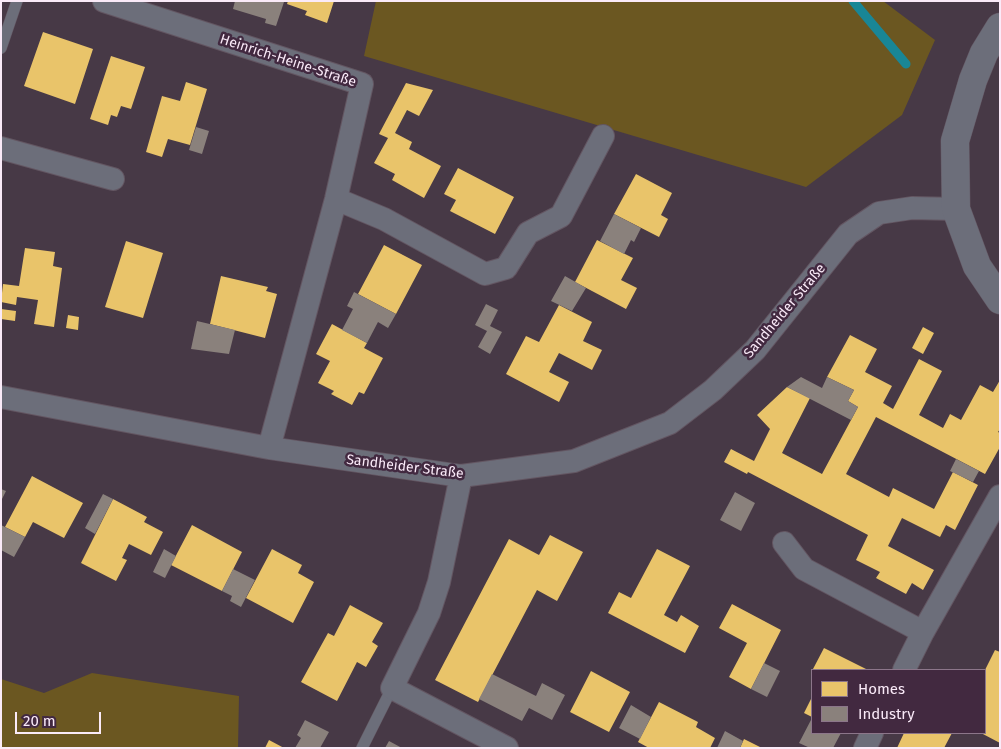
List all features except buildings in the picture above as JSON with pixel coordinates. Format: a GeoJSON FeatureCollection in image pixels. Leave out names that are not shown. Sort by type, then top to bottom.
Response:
{"type":"FeatureCollection","features":[{"type":"Feature","properties":{"kind":"street","name":"Heinrich-Heine-Straße"},"geometry":{"type":"LineString","coordinates":[[104,1],[362,84],[336,199],[269,448]]}},
{"type":"Feature","properties":{"kind":"street"},"geometry":{"type":"LineString","coordinates":[[1000,26],[984,53],[973,80],[955,141],[956,209],[977,266],[1000,300]]}},
{"type":"Feature","properties":{"kind":"street"},"geometry":{"type":"LineString","coordinates":[[336,199],[384,219],[485,274],[506,268],[528,233],[561,216],[603,136]]}},
{"type":"Feature","properties":{"kind":"street"},"geometry":{"type":"LineString","coordinates":[[1,148],[113,180]]}},
{"type":"Feature","properties":{"kind":"street","name":"Sandheider Straße"},"geometry":{"type":"LineString","coordinates":[[1,397],[269,448],[461,476],[574,461],[670,423],[713,390],[755,350],[848,234],[879,213],[912,208],[956,209]]}},
{"type":"Feature","properties":{"kind":"street"},"geometry":{"type":"LineString","coordinates":[[461,476],[439,582],[429,613],[392,688],[507,748]]}},
{"type":"Feature","properties":{"kind":"street"},"geometry":{"type":"LineString","coordinates":[[905,669],[1000,496]]}},
{"type":"Feature","properties":{"kind":"street"},"geometry":{"type":"LineString","coordinates":[[784,542],[804,569],[924,632]]}},
{"type":"Feature","properties":{"kind":"street"},"geometry":{"type":"LineString","coordinates":[[865,748],[872,734]]}},
{"type":"Feature","properties":{"kind":"lane"},"geometry":{"type":"LineString","coordinates":[[1,48],[17,1]]}},
{"type":"Feature","properties":{"kind":"lane"},"geometry":{"type":"LineString","coordinates":[[362,748],[392,688]]}},
{"type":"Feature","properties":{"kind":"shaded area"},"geometry":{"type":"Polygon","coordinates":[[[376,1],[883,1],[935,40],[902,115],[806,187],[364,56],[376,1]]]}},
{"type":"Feature","properties":{"kind":"shaded area"},"geometry":{"type":"Polygon","coordinates":[[[92,673],[239,696],[238,748],[1,748],[1,679],[44,693],[92,673]]]}},
{"type":"Feature","properties":{"kind":"waterway"},"geometry":{"type":"LineString","coordinates":[[853,1],[906,64]]}}]}
